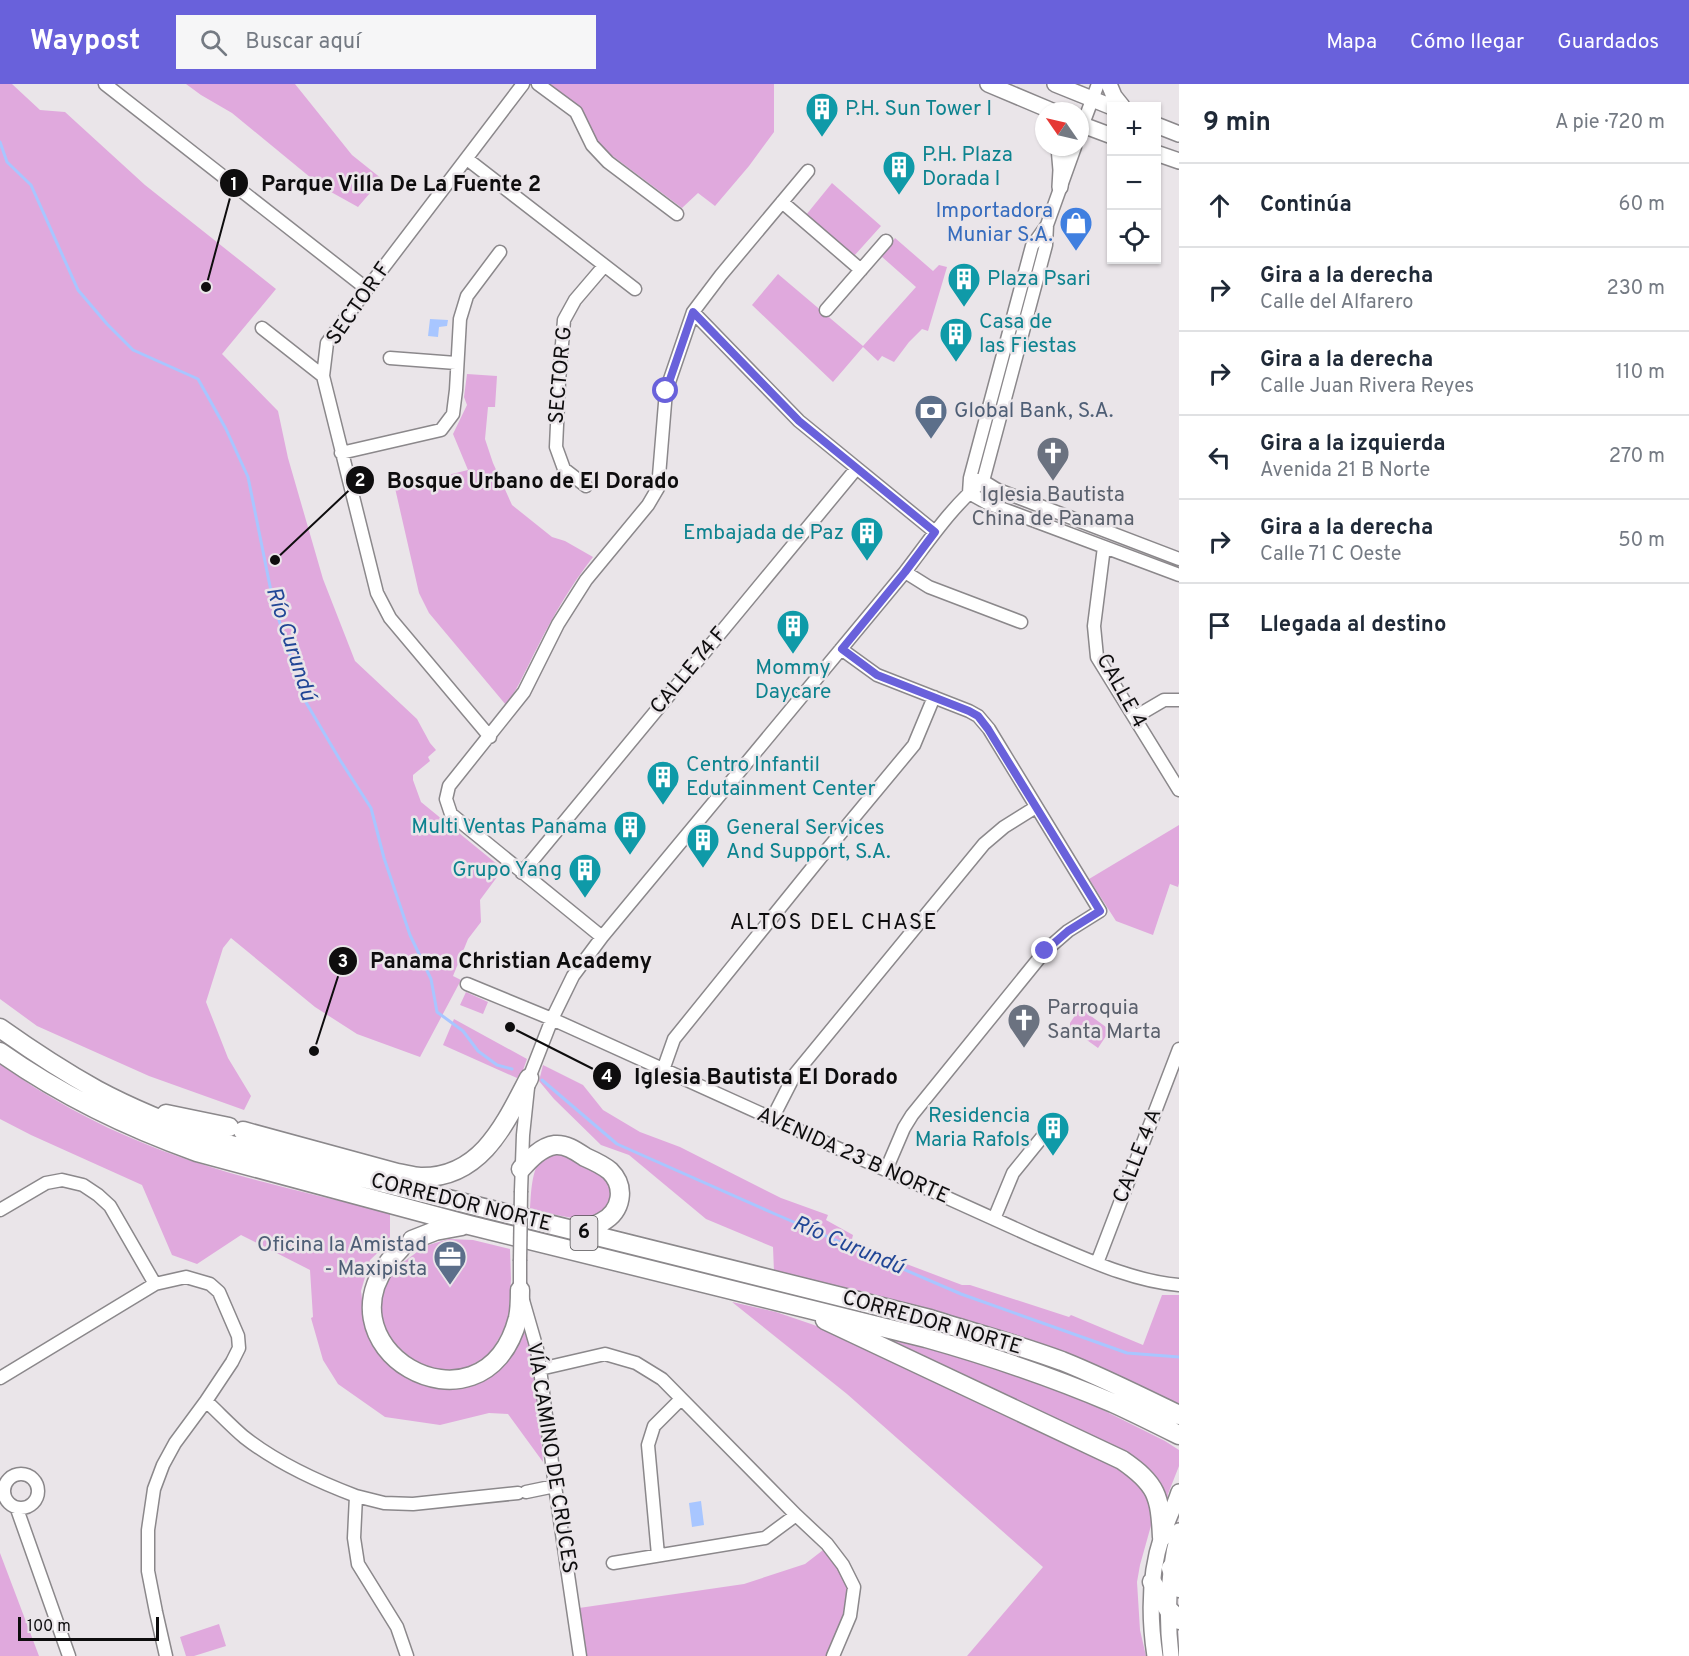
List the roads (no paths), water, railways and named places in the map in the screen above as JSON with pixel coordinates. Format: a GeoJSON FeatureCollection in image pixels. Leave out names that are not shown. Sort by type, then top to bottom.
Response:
{"type":"FeatureCollection","features":[{"type":"Feature","properties":{"kind":"highway","name":"CORREDOR NORTE"},"geometry":{"type":"LineString","coordinates":[[0,1028],[69,1074],[134,1108],[173,1126],[219,1142],[930,1320],[1061,1361],[1179,1415]]}},
{"type":"Feature","properties":{"kind":"highway","name":"CORREDOR NORTE"},"geometry":{"type":"LineString","coordinates":[[0,1052],[55,1088],[109,1116],[164,1140],[236,1164],[469,1225],[926,1338],[991,1357],[1114,1404],[1179,1435]]}},
{"type":"Feature","properties":{"kind":"highway"},"geometry":{"type":"LineString","coordinates":[[134,1108],[178,1115],[397,1173],[420,1177],[449,1173],[467,1164],[495,1140],[529,1078]]}},
{"type":"Feature","properties":{"kind":"highway"},"geometry":{"type":"LineString","coordinates":[[522,1170],[541,1151],[556,1145],[569,1147],[612,1173],[620,1190],[621,1200],[616,1209],[602,1222],[574,1231]]}},
{"type":"Feature","properties":{"kind":"highway"},"geometry":{"type":"LineString","coordinates":[[469,1225],[435,1231],[406,1244],[383,1269],[372,1297],[372,1312],[375,1327],[391,1356],[404,1366],[432,1378],[450,1379],[468,1376],[486,1368],[507,1345],[513,1334],[519,1315],[520,1290]]}},
{"type":"Feature","properties":{"kind":"highway"},"geometry":{"type":"LineString","coordinates":[[788,1303],[1122,1460],[1144,1477],[1154,1489],[1170,1534]]}},
{"type":"Feature","properties":{"kind":"highway"},"geometry":{"type":"LineString","coordinates":[[1171,1568],[1179,1588]]}},
{"type":"Feature","properties":{"kind":"highway"},"geometry":{"type":"LineString","coordinates":[[1152,1582],[1174,1614]]}},
{"type":"Feature","properties":{"kind":"main road"},"geometry":{"type":"LineString","coordinates":[[988,84],[1035,104]]}},
{"type":"Feature","properties":{"kind":"main road"},"geometry":{"type":"LineString","coordinates":[[1055,84],[1107,105]]}},
{"type":"Feature","properties":{"kind":"main road"},"geometry":{"type":"LineString","coordinates":[[1109,84],[1119,102]]}},
{"type":"Feature","properties":{"kind":"main road"},"geometry":{"type":"LineString","coordinates":[[1029,102],[1035,108]]}},
{"type":"Feature","properties":{"kind":"main road"},"geometry":{"type":"LineString","coordinates":[[1161,127],[1179,134]]}},
{"type":"Feature","properties":{"kind":"main road"},"geometry":{"type":"LineString","coordinates":[[1089,129],[1107,135]]}},
{"type":"Feature","properties":{"kind":"main road"},"geometry":{"type":"LineString","coordinates":[[1161,155],[1179,161]]}},
{"type":"Feature","properties":{"kind":"main road"},"geometry":{"type":"LineString","coordinates":[[1060,156],[1060,187]]}},
{"type":"Feature","properties":{"kind":"main road"},"geometry":{"type":"LineString","coordinates":[[1155,1656],[1152,1634],[1152,1582],[1170,1534],[1179,1492]]}},
{"type":"Feature","properties":{"kind":"main road"},"geometry":{"type":"LineString","coordinates":[[1170,1534],[1174,1549],[1171,1568],[1174,1614],[1171,1656]]}},
{"type":"Feature","properties":{"kind":"street"},"geometry":{"type":"LineString","coordinates":[[105,84],[366,289]]}},
{"type":"Feature","properties":{"kind":"street","name":"SECTOR F"},"geometry":{"type":"LineString","coordinates":[[489,737],[390,618],[377,593],[323,376],[327,343],[523,84]]}},
{"type":"Feature","properties":{"kind":"street"},"geometry":{"type":"LineString","coordinates":[[538,84],[576,112],[592,145],[608,162],[677,214]]}},
{"type":"Feature","properties":{"kind":"street"},"geometry":{"type":"LineString","coordinates":[[1089,107],[1098,84]]}},
{"type":"Feature","properties":{"kind":"street"},"geometry":{"type":"LineString","coordinates":[[983,481],[1046,245],[1047,225],[1072,156]]}},
{"type":"Feature","properties":{"kind":"street"},"geometry":{"type":"LineString","coordinates":[[467,159],[635,289]]}},
{"type":"Feature","properties":{"kind":"street"},"geometry":{"type":"LineString","coordinates":[[602,937],[451,814],[446,799],[449,786],[524,692],[558,624],[586,580],[648,505],[658,488],[666,391],[693,312],[808,171]]}},
{"type":"Feature","properties":{"kind":"street"},"geometry":{"type":"LineString","coordinates":[[782,202],[861,270]]}},
{"type":"Feature","properties":{"kind":"street"},"geometry":{"type":"LineString","coordinates":[[1047,225],[1032,246],[970,478],[969,493],[987,503],[1179,575]]}},
{"type":"Feature","properties":{"kind":"street"},"geometry":{"type":"LineString","coordinates":[[826,310],[886,242]]}},
{"type":"Feature","properties":{"kind":"street"},"geometry":{"type":"LineString","coordinates":[[341,453],[441,429],[453,414],[460,319],[467,296],[500,252]]}},
{"type":"Feature","properties":{"kind":"street","name":"SECTOR G"},"geometry":{"type":"LineString","coordinates":[[586,486],[564,469],[556,447],[558,381],[564,320],[575,300],[604,266]]}},
{"type":"Feature","properties":{"kind":"street"},"geometry":{"type":"LineString","coordinates":[[693,312],[799,421],[935,532]]}},
{"type":"Feature","properties":{"kind":"street"},"geometry":{"type":"LineString","coordinates":[[262,328],[323,376]]}},
{"type":"Feature","properties":{"kind":"street"},"geometry":{"type":"LineString","coordinates":[[390,358],[456,363]]}},
{"type":"Feature","properties":{"kind":"street","name":"CALLE 74 F"},"geometry":{"type":"LineString","coordinates":[[522,873],[856,469]]}},
{"type":"Feature","properties":{"kind":"street"},"geometry":{"type":"LineString","coordinates":[[970,478],[983,481],[996,489],[1179,559]]}},
{"type":"Feature","properties":{"kind":"street","name":"VÍA CAMINO DE CRUCES"},"geometry":{"type":"LineString","coordinates":[[580,1656],[537,1349],[520,1290],[523,1135],[529,1078],[552,1019],[573,976],[602,937],[842,649],[935,532],[969,493],[983,481]]}},
{"type":"Feature","properties":{"kind":"street","name":"CALLE 4"},"geometry":{"type":"LineString","coordinates":[[1104,547],[1094,626],[1097,657],[1179,790]]}},
{"type":"Feature","properties":{"kind":"street"},"geometry":{"type":"LineString","coordinates":[[905,572],[929,587],[1021,622]]}},
{"type":"Feature","properties":{"kind":"street"},"geometry":{"type":"LineString","coordinates":[[842,649],[877,675],[978,716],[1100,911],[1068,931],[1045,951],[912,1115],[886,1170]]}},
{"type":"Feature","properties":{"kind":"street"},"geometry":{"type":"LineString","coordinates":[[663,1070],[674,1040],[820,857],[914,745],[934,697]]}},
{"type":"Feature","properties":{"kind":"street"},"geometry":{"type":"LineString","coordinates":[[1135,717],[1164,700],[1179,700]]}},
{"type":"Feature","properties":{"kind":"street"},"geometry":{"type":"LineString","coordinates":[[772,1119],[795,1074],[984,844],[1036,807]]}},
{"type":"Feature","properties":{"kind":"street","name":"AVENIDA 23 B NORTE"},"geometry":{"type":"LineString","coordinates":[[467,984],[552,1019],[1042,1241],[1151,1281],[1179,1285]]}},
{"type":"Feature","properties":{"kind":"street","name":"CALLE 4 A"},"geometry":{"type":"LineString","coordinates":[[1097,1263],[1179,1049]]}},
{"type":"Feature","properties":{"kind":"street"},"geometry":{"type":"LineString","coordinates":[[994,1219],[1014,1173],[1056,1120]]}},
{"type":"Feature","properties":{"kind":"street"},"geometry":{"type":"LineString","coordinates":[[0,1210],[46,1182],[62,1180],[83,1185],[110,1206],[155,1284]]}},
{"type":"Feature","properties":{"kind":"street"},"geometry":{"type":"LineString","coordinates":[[0,1378],[155,1284],[186,1277],[210,1284],[219,1292],[238,1336],[239,1348],[163,1465],[154,1489],[148,1530],[148,1571],[166,1656]]}},
{"type":"Feature","properties":{"kind":"street"},"geometry":{"type":"LineString","coordinates":[[540,1369],[605,1354],[636,1363],[662,1379],[827,1544],[843,1565],[854,1587],[850,1616],[833,1656]]}},
{"type":"Feature","properties":{"kind":"street"},"geometry":{"type":"LineString","coordinates":[[658,1555],[648,1445],[654,1426],[681,1399]]}},
{"type":"Feature","properties":{"kind":"street"},"geometry":{"type":"LineString","coordinates":[[206,1401],[243,1437],[281,1462],[322,1483],[356,1496],[384,1503],[413,1504],[522,1493],[555,1486]]}},
{"type":"Feature","properties":{"kind":"street"},"geometry":{"type":"LineString","coordinates":[[356,1496],[354,1538],[358,1564],[398,1627],[407,1656]]}},
{"type":"Feature","properties":{"kind":"street"},"geometry":{"type":"LineString","coordinates":[[17,1509],[69,1656]]}},
{"type":"Feature","properties":{"kind":"street"},"geometry":{"type":"LineString","coordinates":[[613,1563],[765,1538],[796,1515]]}},
{"type":"Feature","properties":{"kind":"water"},"geometry":{"type":"Polygon","coordinates":[[[430,319],[448,320],[447,326],[439,327],[438,337],[428,336],[430,319]]]}},
{"type":"Feature","properties":{"kind":"water"},"geometry":{"type":"Polygon","coordinates":[[[701,1501],[704,1525],[692,1527],[689,1503],[701,1501]]]}},
{"type":"Feature","properties":{"kind":"waterway","name":"Río Curundú"},"geometry":{"type":"LineString","coordinates":[[0,142],[7,162],[31,185],[78,290],[133,350],[198,379],[226,429],[248,477],[273,601],[304,699],[371,808],[384,858],[410,935],[431,979],[437,1012],[463,1031],[478,1051],[497,1065],[512,1069]]}},
{"type":"Feature","properties":{"kind":"waterway","name":"Río Curundú"},"geometry":{"type":"LineString","coordinates":[[542,1080],[617,1144],[775,1214],[961,1294],[1127,1353],[1179,1357]]}},
{"type":"Feature","properties":{"kind":"place","name":"P.H. Sun Tower I"},"geometry":{"type":"Point","coordinates":[822,138]}},
{"type":"Feature","properties":{"kind":"place","name":"P.H. Plaza Dorada I"},"geometry":{"type":"Point","coordinates":[899,196]}},
{"type":"Feature","properties":{"kind":"place","name":"Importadora Muniar S.A."},"geometry":{"type":"Point","coordinates":[1076,252]}},
{"type":"Feature","properties":{"kind":"place","name":"Parque Villa De La Fuente 2"},"geometry":{"type":"Point","coordinates":[206,287]}},
{"type":"Feature","properties":{"kind":"place","name":"Plaza Psari"},"geometry":{"type":"Point","coordinates":[964,308]}},
{"type":"Feature","properties":{"kind":"place","name":"Casa de las Fiestas"},"geometry":{"type":"Point","coordinates":[956,363]}},
{"type":"Feature","properties":{"kind":"place","name":"Global Bank, S.A."},"geometry":{"type":"Point","coordinates":[931,440]}},
{"type":"Feature","properties":{"kind":"place","name":"Iglesia Bautista China de Panama"},"geometry":{"type":"Point","coordinates":[1053,482]}},
{"type":"Feature","properties":{"kind":"place","name":"Bosque Urbano de El Dorado"},"geometry":{"type":"Point","coordinates":[275,560]}},
{"type":"Feature","properties":{"kind":"place","name":"Embajada de Paz"},"geometry":{"type":"Point","coordinates":[867,562]}},
{"type":"Feature","properties":{"kind":"place","name":"Mommy Daycare"},"geometry":{"type":"Point","coordinates":[793,655]}},
{"type":"Feature","properties":{"kind":"place","name":"Centro Infantil Edutainment Center"},"geometry":{"type":"Point","coordinates":[663,806]}},
{"type":"Feature","properties":{"kind":"place","name":"Multi Ventas Panama"},"geometry":{"type":"Point","coordinates":[630,856]}},
{"type":"Feature","properties":{"kind":"place","name":"General Services And Support, S.A."},"geometry":{"type":"Point","coordinates":[703,869]}},
{"type":"Feature","properties":{"kind":"place","name":"Grupo Yang"},"geometry":{"type":"Point","coordinates":[585,899]}},
{"type":"Feature","properties":{"kind":"place","name":"Iglesia Bautista El Dorado"},"geometry":{"type":"Point","coordinates":[510,1027]}},
{"type":"Feature","properties":{"kind":"place","name":"Parroquia Santa Marta"},"geometry":{"type":"Point","coordinates":[1024,1049]}},
{"type":"Feature","properties":{"kind":"place","name":"Panama Christian Academy"},"geometry":{"type":"Point","coordinates":[314,1051]}},
{"type":"Feature","properties":{"kind":"place","name":"Residencia Maria Rafols"},"geometry":{"type":"Point","coordinates":[1053,1157]}},
{"type":"Feature","properties":{"kind":"place","name":"Oficina la Amistad - Maxipista"},"geometry":{"type":"Point","coordinates":[450,1286]}},
{"type":"Feature","properties":{"kind":"district","name":"ALTOS DEL CHASE"},"geometry":{"type":"Point","coordinates":[834,923]}}]}
